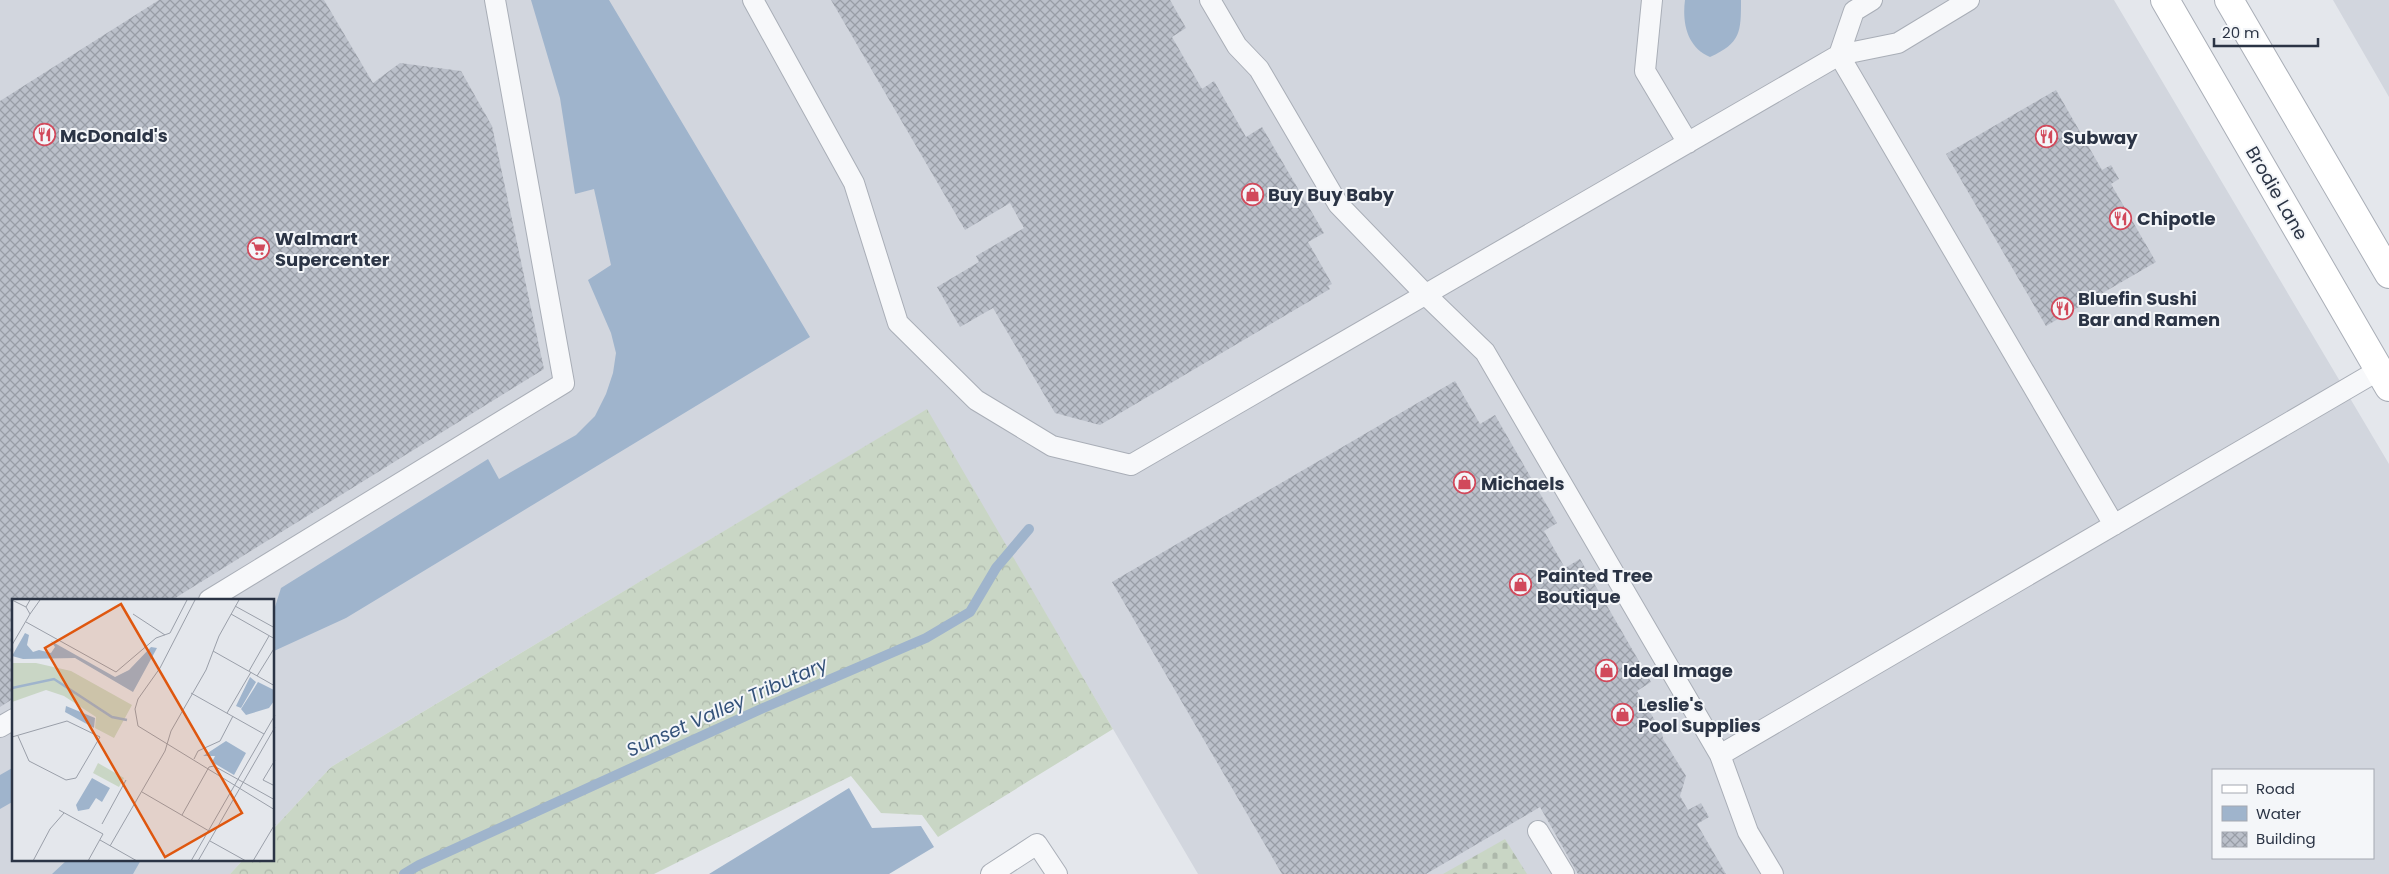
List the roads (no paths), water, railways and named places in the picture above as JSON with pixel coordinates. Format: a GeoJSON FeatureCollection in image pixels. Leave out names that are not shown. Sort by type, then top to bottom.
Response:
{"type":"FeatureCollection","features":[{"type":"Feature","properties":{"kind":"main road","name":"Brodie Lane"},"geometry":{"type":"LineString","coordinates":[[2165,0],[2384,378]]}},
{"type":"Feature","properties":{"kind":"main road"},"geometry":{"type":"LineString","coordinates":[[2229,0],[2389,274]]}},
{"type":"Feature","properties":{"kind":"lane"},"geometry":{"type":"LineString","coordinates":[[211,599],[564,383],[495,0]]}},
{"type":"Feature","properties":{"kind":"lane"},"geometry":{"type":"LineString","coordinates":[[753,0],[854,183],[898,323],[976,400],[1052,446],[1131,465],[1839,54],[1898,44],[1969,0]]}},
{"type":"Feature","properties":{"kind":"lane"},"geometry":{"type":"LineString","coordinates":[[1210,0],[1238,46],[1259,69],[1338,204],[1426,295],[1485,352],[1720,755],[1748,832],[1773,874]]}},
{"type":"Feature","properties":{"kind":"lane"},"geometry":{"type":"LineString","coordinates":[[1652,0],[1645,71],[1688,143]]}},
{"type":"Feature","properties":{"kind":"lane"},"geometry":{"type":"LineString","coordinates":[[1872,0],[1854,11],[1839,54],[2114,525]]}},
{"type":"Feature","properties":{"kind":"lane"},"geometry":{"type":"LineString","coordinates":[[1720,755],[2114,525],[2384,378]]}},
{"type":"Feature","properties":{"kind":"lane"},"geometry":{"type":"LineString","coordinates":[[0,727],[12,720]]}},
{"type":"Feature","properties":{"kind":"lane"},"geometry":{"type":"LineString","coordinates":[[1538,831],[1564,874]]}},
{"type":"Feature","properties":{"kind":"lane"},"geometry":{"type":"LineString","coordinates":[[991,874],[1037,844],[1057,874]]}},
{"type":"Feature","properties":{"kind":"water"},"geometry":{"type":"Polygon","coordinates":[[[531,0],[609,0],[810,337],[346,618],[275,651],[275,607],[281,588],[488,459],[499,479],[576,435],[595,416],[606,394],[613,373],[616,353],[611,333],[588,280],[611,265],[594,189],[575,194],[560,98],[531,0]]]}},
{"type":"Feature","properties":{"kind":"water"},"geometry":{"type":"Polygon","coordinates":[[[1685,0],[1741,0],[1739,28],[1737,35],[1728,47],[1710,57],[1696,47],[1691,41],[1686,26],[1684,17],[1685,0]]]}},
{"type":"Feature","properties":{"kind":"water"},"geometry":{"type":"Polygon","coordinates":[[[12,768],[12,802],[0,809],[0,775],[12,768]]]}},
{"type":"Feature","properties":{"kind":"water"},"geometry":{"type":"Polygon","coordinates":[[[849,788],[872,828],[921,826],[934,847],[889,874],[709,874],[849,788]]]}},
{"type":"Feature","properties":{"kind":"water"},"geometry":{"type":"Polygon","coordinates":[[[65,862],[140,862],[133,874],[52,874],[65,862]]]}},
{"type":"Feature","properties":{"kind":"waterway","name":"Sunset Valley Tributary"},"geometry":{"type":"LineString","coordinates":[[404,874],[419,865],[761,709],[926,638],[970,612],[996,568],[1029,529]]}},
{"type":"Feature","properties":{"kind":"place","name":"McDonald's"},"geometry":{"type":"Point","coordinates":[44,135]}},
{"type":"Feature","properties":{"kind":"place","name":"Subway"},"geometry":{"type":"Point","coordinates":[2047,137]}},
{"type":"Feature","properties":{"kind":"place","name":"Buy Buy Baby"},"geometry":{"type":"Point","coordinates":[1252,194]}},
{"type":"Feature","properties":{"kind":"place","name":"Chipotle"},"geometry":{"type":"Point","coordinates":[2121,218]}},
{"type":"Feature","properties":{"kind":"place","name":"Walmart Supercenter"},"geometry":{"type":"Point","coordinates":[259,248]}},
{"type":"Feature","properties":{"kind":"place","name":"Bluefin Sushi Bar and Ramen"},"geometry":{"type":"Point","coordinates":[2062,308]}},
{"type":"Feature","properties":{"kind":"place","name":"Michaels"},"geometry":{"type":"Point","coordinates":[1465,483]}},
{"type":"Feature","properties":{"kind":"place","name":"Painted Tree Boutique"},"geometry":{"type":"Point","coordinates":[1521,585]}},
{"type":"Feature","properties":{"kind":"place","name":"Ideal Image"},"geometry":{"type":"Point","coordinates":[1607,670]}},
{"type":"Feature","properties":{"kind":"place","name":"Leslie's Pool Supplies"},"geometry":{"type":"Point","coordinates":[1622,714]}}]}
